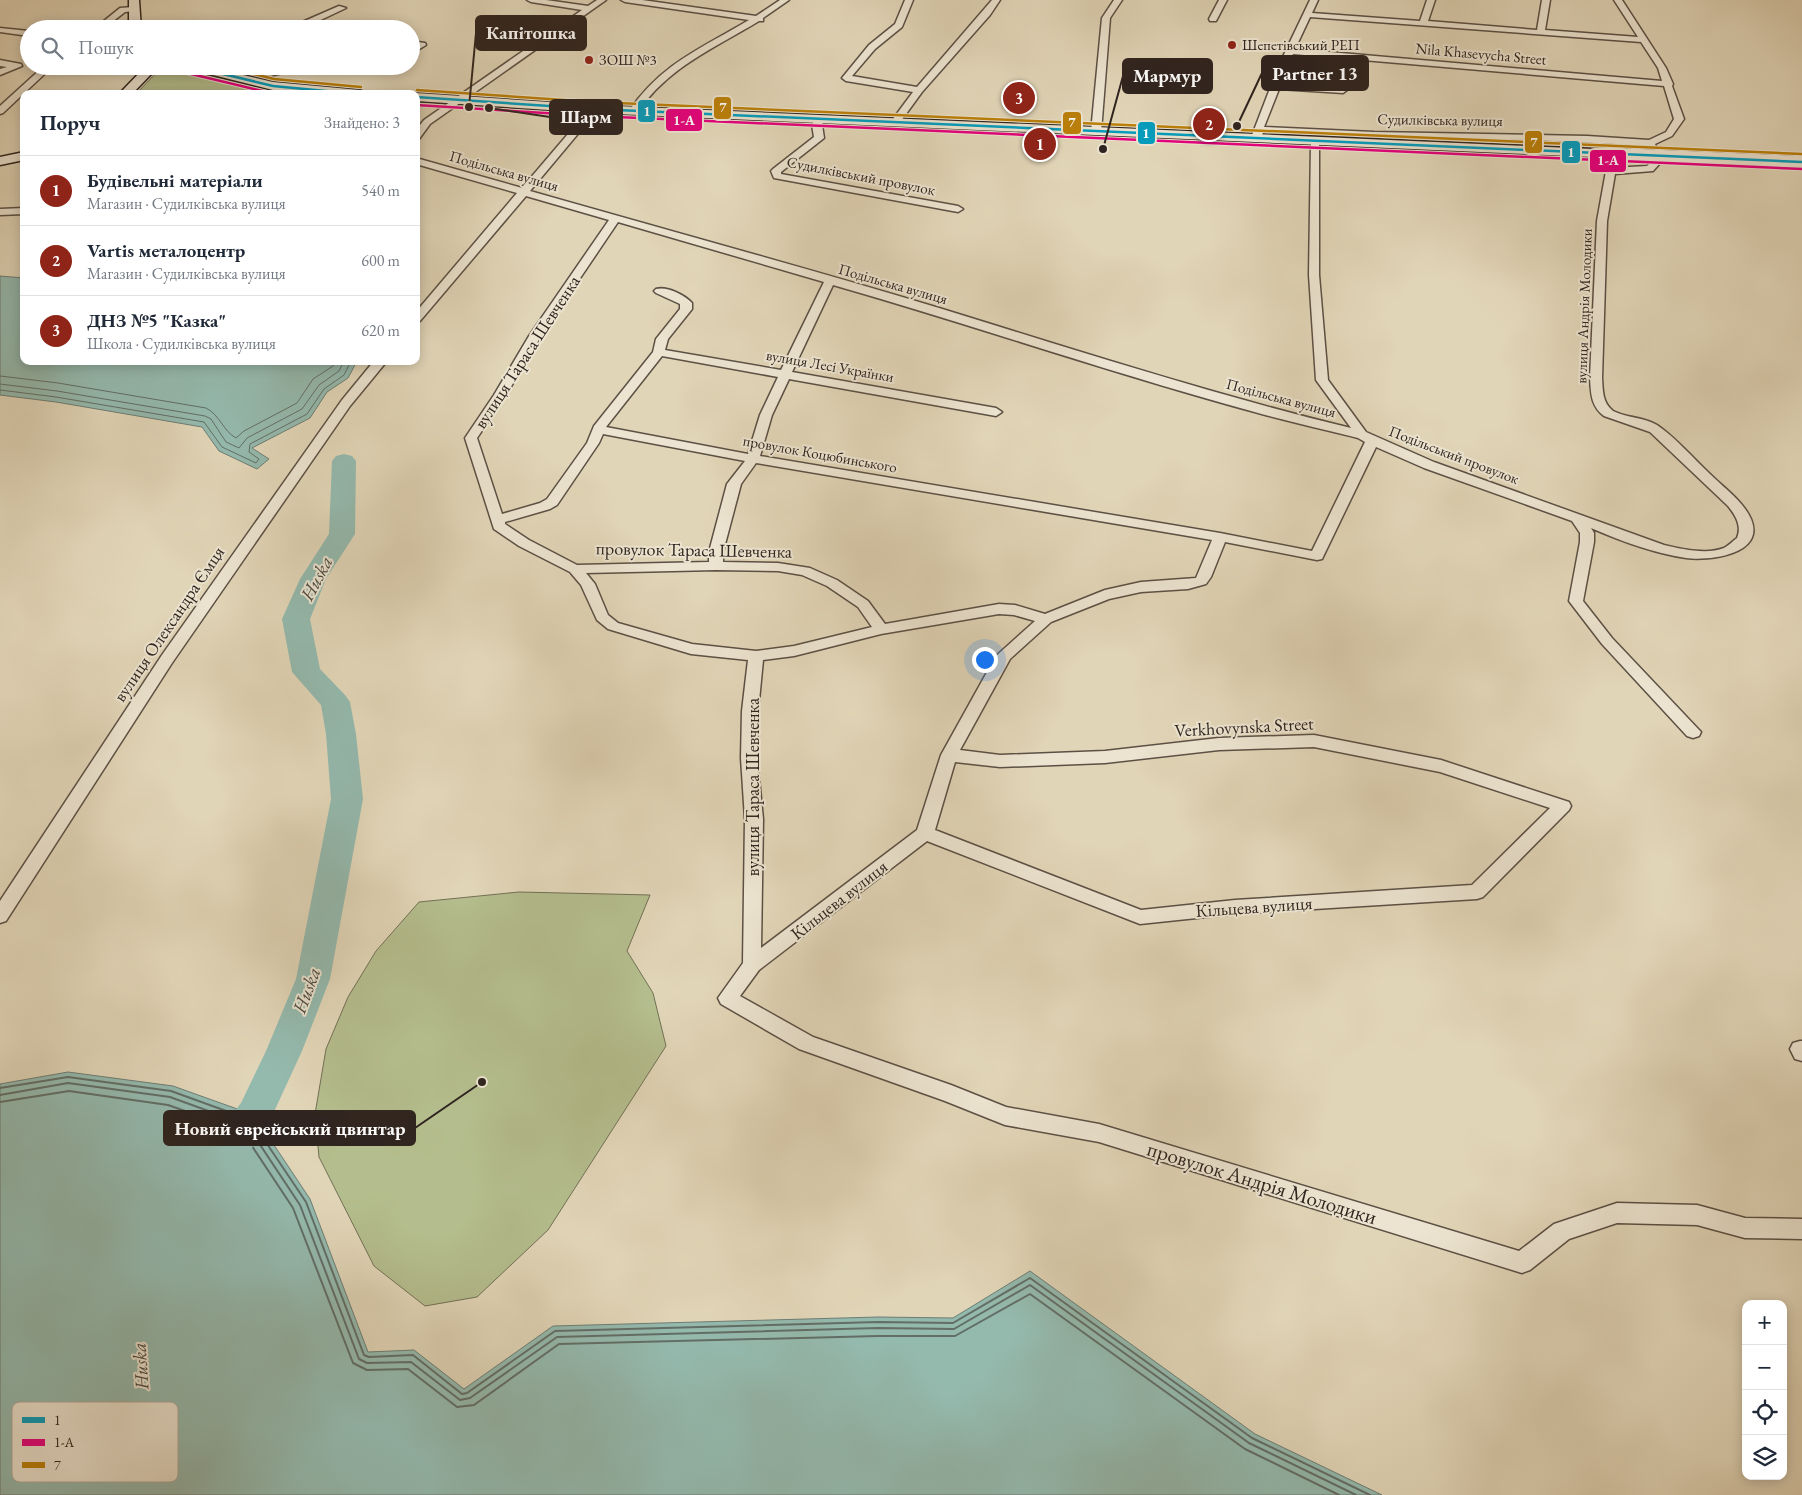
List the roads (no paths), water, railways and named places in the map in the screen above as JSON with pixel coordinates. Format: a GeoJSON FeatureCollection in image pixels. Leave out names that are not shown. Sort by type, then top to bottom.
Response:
{"type":"FeatureCollection","features":[{"type":"Feature","properties":{"kind":"main road"},"geometry":{"type":"LineString","coordinates":[[134,4],[135,20]]}},
{"type":"Feature","properties":{"kind":"main road"},"geometry":{"type":"LineString","coordinates":[[129,90],[145,75]]}},
{"type":"Feature","properties":{"kind":"main road"},"geometry":{"type":"LineString","coordinates":[[227,75],[273,86],[304,90]]}},
{"type":"Feature","properties":{"kind":"main road"},"geometry":{"type":"LineString","coordinates":[[270,75],[288,79],[310,90]]}},
{"type":"Feature","properties":{"kind":"main road","name":"Судилківська вулиця"},"geometry":{"type":"LineString","coordinates":[[420,97],[634,111],[1096,132],[1257,134],[1316,142],[1802,162]]}},
{"type":"Feature","properties":{"kind":"main road"},"geometry":{"type":"LineString","coordinates":[[0,161],[20,157]]}},
{"type":"Feature","properties":{"kind":"street"},"geometry":{"type":"LineString","coordinates":[[531,0],[590,9]]}},
{"type":"Feature","properties":{"kind":"street"},"geometry":{"type":"LineString","coordinates":[[420,132],[427,122],[457,100],[602,0]]}},
{"type":"Feature","properties":{"kind":"street"},"geometry":{"type":"LineString","coordinates":[[625,0],[671,2],[760,18]]}},
{"type":"Feature","properties":{"kind":"street"},"geometry":{"type":"LineString","coordinates":[[634,111],[658,79],[683,62],[760,18],[785,0]]}},
{"type":"Feature","properties":{"kind":"street"},"geometry":{"type":"LineString","coordinates":[[909,0],[899,25],[872,47],[846,78],[919,90]]}},
{"type":"Feature","properties":{"kind":"street"},"geometry":{"type":"LineString","coordinates":[[895,123],[919,90],[987,13],[996,0]]}},
{"type":"Feature","properties":{"kind":"street"},"geometry":{"type":"LineString","coordinates":[[1096,132],[1106,18],[1118,0]]}},
{"type":"Feature","properties":{"kind":"street"},"geometry":{"type":"LineString","coordinates":[[1213,18],[1223,0]]}},
{"type":"Feature","properties":{"kind":"street"},"geometry":{"type":"LineString","coordinates":[[1257,134],[1283,65],[1314,0]]}},
{"type":"Feature","properties":{"kind":"street"},"geometry":{"type":"LineString","coordinates":[[1423,23],[1431,0]]}},
{"type":"Feature","properties":{"kind":"street"},"geometry":{"type":"LineString","coordinates":[[1540,33],[1546,0]]}},
{"type":"Feature","properties":{"kind":"street"},"geometry":{"type":"LineString","coordinates":[[1618,0],[1662,68],[1679,119],[1669,134],[1650,143]]}},
{"type":"Feature","properties":{"kind":"street"},"geometry":{"type":"LineString","coordinates":[[110,20],[134,4]]}},
{"type":"Feature","properties":{"kind":"street"},"geometry":{"type":"LineString","coordinates":[[315,20],[342,8]]}},
{"type":"Feature","properties":{"kind":"street"},"geometry":{"type":"LineString","coordinates":[[1308,15],[1644,40]]}},
{"type":"Feature","properties":{"kind":"street"},"geometry":{"type":"LineString","coordinates":[[1,30],[20,32]]}},
{"type":"Feature","properties":{"kind":"street","name":"Nila Khasevycha Street"},"geometry":{"type":"LineString","coordinates":[[1291,51],[1668,84]]}},
{"type":"Feature","properties":{"kind":"street"},"geometry":{"type":"LineString","coordinates":[[0,63],[18,66],[0,72]]}},
{"type":"Feature","properties":{"kind":"street"},"geometry":{"type":"LineString","coordinates":[[23,90],[39,75]]}},
{"type":"Feature","properties":{"kind":"street"},"geometry":{"type":"LineString","coordinates":[[1275,86],[1343,90]]}},
{"type":"Feature","properties":{"kind":"street"},"geometry":{"type":"LineString","coordinates":[[0,111],[20,93]]}},
{"type":"Feature","properties":{"kind":"street"},"geometry":{"type":"LineString","coordinates":[[420,314],[594,109]]}},
{"type":"Feature","properties":{"kind":"street","name":"Судилківський провулок"},"geometry":{"type":"LineString","coordinates":[[819,119],[817,125],[819,138],[776,171],[777,176],[958,210]]}},
{"type":"Feature","properties":{"kind":"street","name":"Судилківська вулиця"},"geometry":{"type":"LineString","coordinates":[[1257,134],[1587,138],[1650,143]]}},
{"type":"Feature","properties":{"kind":"street","name":"Подільський провулок"},"geometry":{"type":"LineString","coordinates":[[1316,142],[1314,275],[1322,380],[1367,438],[1429,465],[1577,518]]}},
{"type":"Feature","properties":{"kind":"street","name":"вулиця Андрія Молодики"},"geometry":{"type":"LineString","coordinates":[[1577,518],[1642,542],[1690,555],[1726,553],[1743,540],[1747,532],[1742,514],[1733,504],[1654,429],[1641,422],[1612,416],[1599,403],[1596,378],[1602,221],[1611,171],[1650,169],[1657,161],[1650,143]]}},
{"type":"Feature","properties":{"kind":"street","name":"Подільська вулиця"},"geometry":{"type":"LineString","coordinates":[[420,162],[829,282],[934,310],[1119,369],[1367,438]]}},
{"type":"Feature","properties":{"kind":"street"},"geometry":{"type":"LineString","coordinates":[[0,212],[20,211]]}},
{"type":"Feature","properties":{"kind":"street","name":"вулиця Тараса Шевченка"},"geometry":{"type":"LineString","coordinates":[[614,220],[535,336],[500,395],[471,438],[500,526],[513,536],[575,569],[588,584],[602,616],[613,626],[691,649],[756,656],[750,711],[754,819],[752,965]]}},
{"type":"Feature","properties":{"kind":"street"},"geometry":{"type":"LineString","coordinates":[[716,566],[716,552],[734,484],[753,459],[766,414],[829,282]]}},
{"type":"Feature","properties":{"kind":"street"},"geometry":{"type":"LineString","coordinates":[[497,520],[545,506],[552,502],[593,443],[598,429],[659,352],[662,339],[687,306],[681,299],[660,291]]}},
{"type":"Feature","properties":{"kind":"street","name":"вулиця Лесі Українки"},"geometry":{"type":"LineString","coordinates":[[659,352],[996,412]]}},
{"type":"Feature","properties":{"kind":"street","name":"вулиця Олександра Ємця"},"geometry":{"type":"LineString","coordinates":[[0,916],[166,659],[346,403],[378,365]]}},
{"type":"Feature","properties":{"kind":"street","name":"провулок Коцюбинського"},"geometry":{"type":"LineString","coordinates":[[598,429],[753,459],[1220,537],[1317,556],[1367,438]]}},
{"type":"Feature","properties":{"kind":"street"},"geometry":{"type":"LineString","coordinates":[[1577,518],[1587,533],[1587,542],[1576,601],[1607,641],[1693,732]]}},
{"type":"Feature","properties":{"kind":"street"},"geometry":{"type":"LineString","coordinates":[[925,833],[949,755],[1004,656],[1046,619],[1123,590],[1201,581],[1204,578],[1220,537]]}},
{"type":"Feature","properties":{"kind":"street","name":"провулок Тараса Шевченка"},"geometry":{"type":"LineString","coordinates":[[575,569],[716,566],[778,567],[815,574],[863,604],[881,629]]}},
{"type":"Feature","properties":{"kind":"street"},"geometry":{"type":"LineString","coordinates":[[756,656],[794,651],[881,629],[1000,609],[1015,610],[1046,619]]}},
{"type":"Feature","properties":{"kind":"street","name":"Verkhovynska Street"},"geometry":{"type":"LineString","coordinates":[[949,755],[1000,762],[1106,758],[1219,744],[1314,741],[1441,766],[1563,806]]}},
{"type":"Feature","properties":{"kind":"street","name":"Кільцева вулиця"},"geometry":{"type":"LineString","coordinates":[[752,965],[796,934],[925,833],[1140,916],[1235,907],[1477,892],[1563,806]]}},
{"type":"Feature","properties":{"kind":"street"},"geometry":{"type":"LineString","coordinates":[[728,998],[752,965]]}},
{"type":"Feature","properties":{"kind":"street","name":"провулок Андрія Молодики"},"geometry":{"type":"LineString","coordinates":[[728,998],[806,1042],[951,1094],[1005,1116],[1099,1133],[1522,1262],[1562,1231],[1617,1213],[1698,1215],[1745,1228],[1802,1229]]}},
{"type":"Feature","properties":{"kind":"water"},"geometry":{"type":"Polygon","coordinates":[[[0,276],[20,278],[20,365],[355,365],[348,378],[327,392],[310,418],[252,448],[269,459],[257,469],[219,451],[202,427],[56,402],[0,395],[0,276]]]}},
{"type":"Feature","properties":{"kind":"water"},"geometry":{"type":"Polygon","coordinates":[[[68,1072],[173,1086],[254,1115],[310,1199],[368,1352],[414,1350],[464,1389],[553,1326],[878,1317],[953,1318],[1030,1271],[1255,1434],[1382,1495],[0,1495],[0,1084],[68,1072]]]}},
{"type":"Feature","properties":{"kind":"waterway","name":"Huska"},"geometry":{"type":"LineString","coordinates":[[229,1148],[254,1115],[284,1051],[313,979],[347,799],[341,734],[335,702],[306,672],[296,619],[313,579],[342,534],[344,461]]}},
{"type":"Feature","properties":{"kind":"place","name":"Шепетівський РЕП"},"geometry":{"type":"Point","coordinates":[1232,45]}},
{"type":"Feature","properties":{"kind":"place","name":"ЗОШ №3"},"geometry":{"type":"Point","coordinates":[589,60]}},
{"type":"Feature","properties":{"kind":"place","name":"ДНЗ №5 \"Казка\""},"geometry":{"type":"Point","coordinates":[1019,98]}},
{"type":"Feature","properties":{"kind":"place","name":"Капітошка"},"geometry":{"type":"Point","coordinates":[469,107]}},
{"type":"Feature","properties":{"kind":"place","name":"Шарм"},"geometry":{"type":"Point","coordinates":[489,108]}},
{"type":"Feature","properties":{"kind":"place","name":"Vartis металоцентр"},"geometry":{"type":"Point","coordinates":[1209,124]}},
{"type":"Feature","properties":{"kind":"place","name":"Partner 13"},"geometry":{"type":"Point","coordinates":[1237,126]}},
{"type":"Feature","properties":{"kind":"place","name":"Будівельні матеріали"},"geometry":{"type":"Point","coordinates":[1040,144]}},
{"type":"Feature","properties":{"kind":"place","name":"Мармур"},"geometry":{"type":"Point","coordinates":[1103,149]}},
{"type":"Feature","properties":{"kind":"place","name":"Новий єврейський цвинтар"},"geometry":{"type":"Point","coordinates":[482,1082]}}]}
